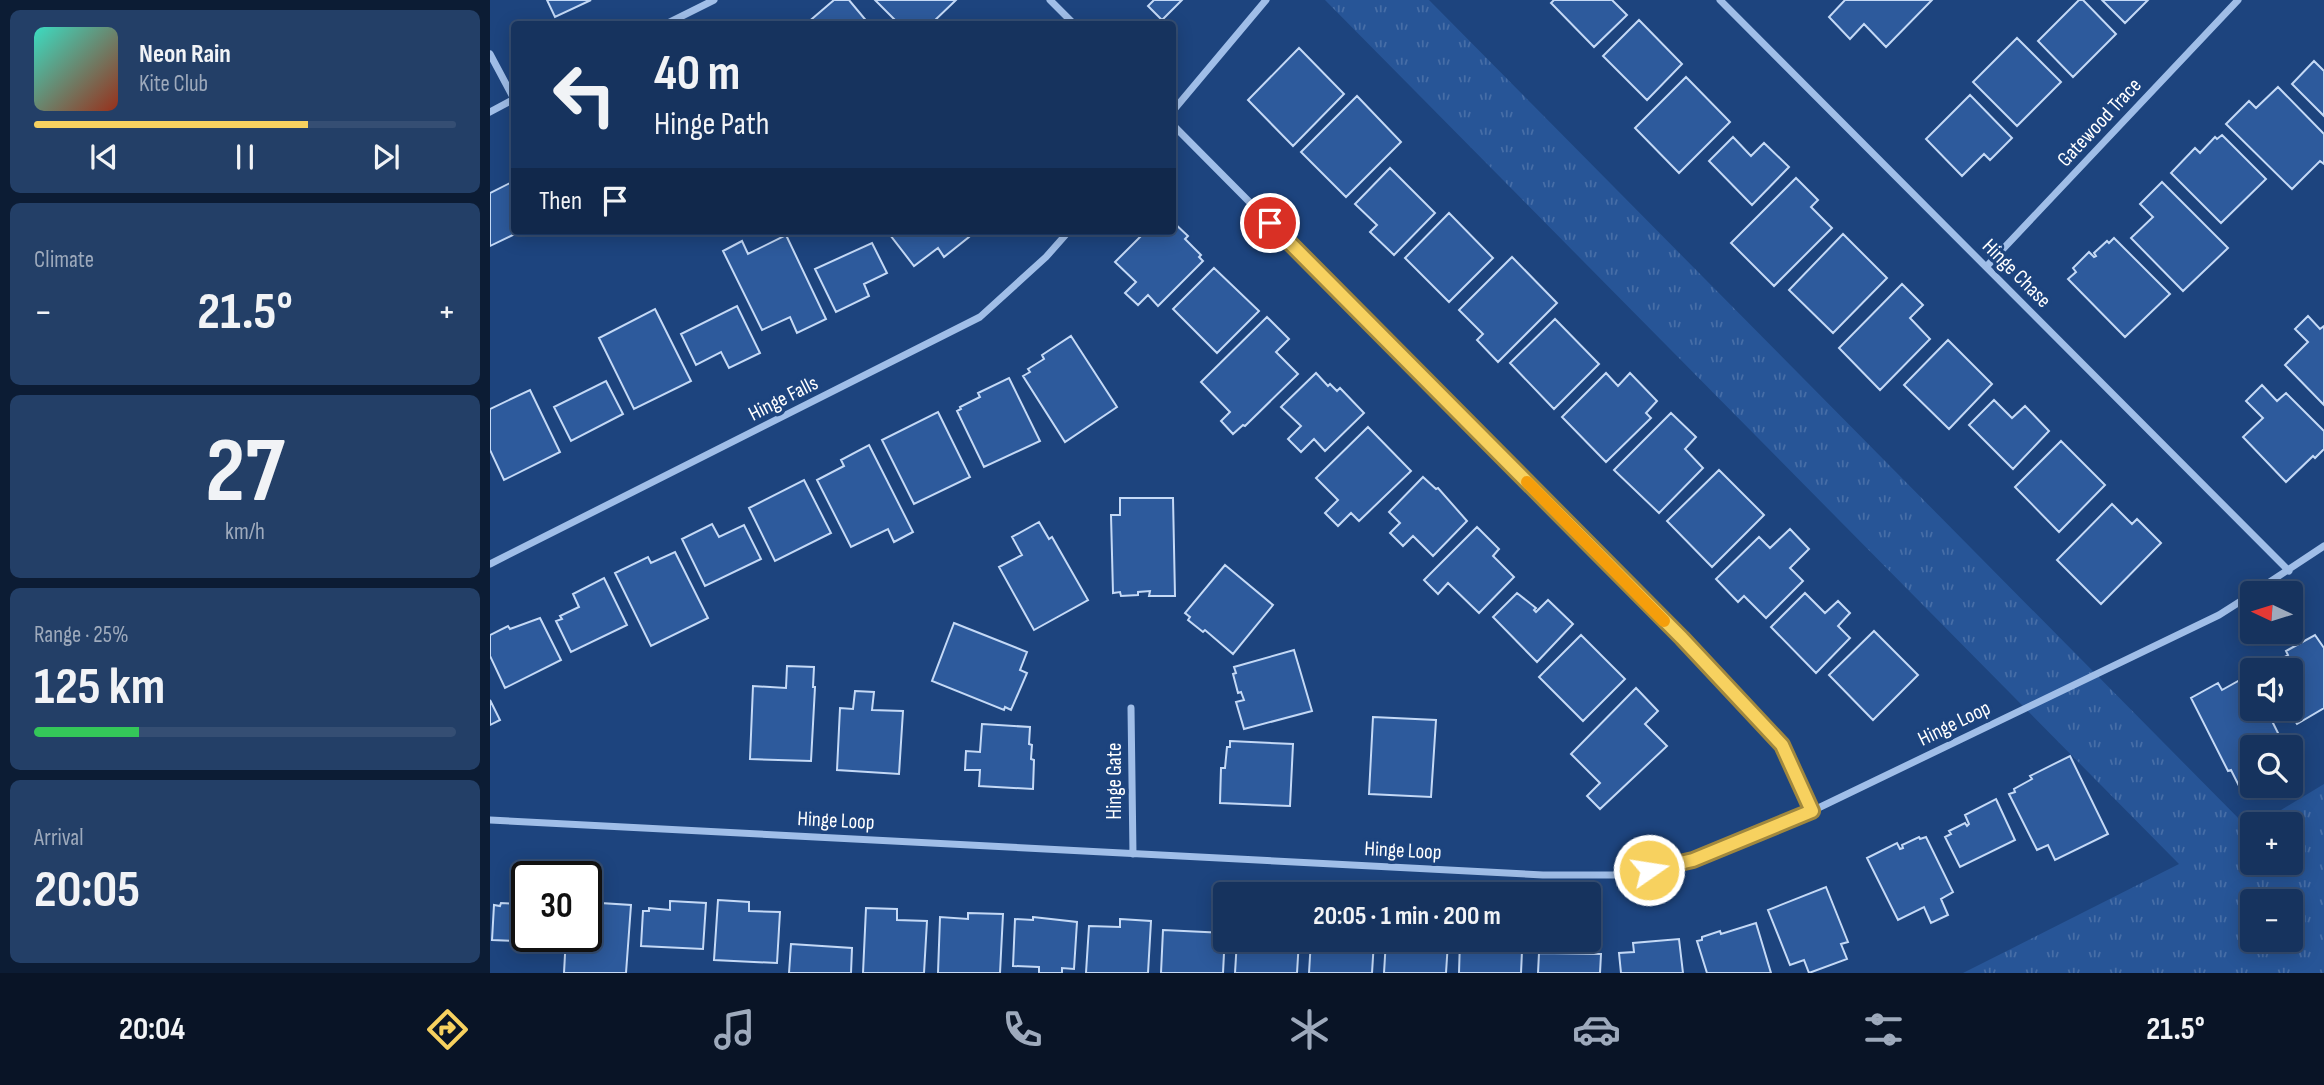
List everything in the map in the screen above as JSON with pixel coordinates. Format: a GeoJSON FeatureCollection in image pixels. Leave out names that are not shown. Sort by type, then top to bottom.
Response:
{"type":"FeatureCollection","features":[{"type":"Feature","properties":{"kind":"street"},"geometry":{"type":"LineString","coordinates":[[672,21],[714,0]]}},
{"type":"Feature","properties":{"kind":"street"},"geometry":{"type":"LineString","coordinates":[[1050,0],[1071,21]]}},
{"type":"Feature","properties":{"kind":"street"},"geometry":{"type":"LineString","coordinates":[[1176,107],[1266,0]]}},
{"type":"Feature","properties":{"kind":"street","name":"Hinge Chase"},"geometry":{"type":"LineString","coordinates":[[1720,0],[2289,571]]}},
{"type":"Feature","properties":{"kind":"street","name":"Gatewood Trace"},"geometry":{"type":"LineString","coordinates":[[1986,267],[2238,0]]}},
{"type":"Feature","properties":{"kind":"street"},"geometry":{"type":"LineString","coordinates":[[490,54],[511,93]]}},
{"type":"Feature","properties":{"kind":"street"},"geometry":{"type":"LineString","coordinates":[[490,112],[511,101]]}},
{"type":"Feature","properties":{"kind":"street"},"geometry":{"type":"LineString","coordinates":[[1176,128],[1682,638],[1782,745],[1812,811]]}},
{"type":"Feature","properties":{"kind":"street","name":"Hinge Falls"},"geometry":{"type":"LineString","coordinates":[[490,565],[981,317],[1046,257],[1065,235]]}},
{"type":"Feature","properties":{"kind":"street","name":"Hinge Loop"},"geometry":{"type":"LineString","coordinates":[[2273,581],[2324,546]]}},
{"type":"Feature","properties":{"kind":"street","name":"Hinge Loop"},"geometry":{"type":"LineString","coordinates":[[490,820],[1543,875],[1627,875],[1693,860],[1812,811],[2219,615],[2240,602]]}},
{"type":"Feature","properties":{"kind":"street","name":"Hinge Gate"},"geometry":{"type":"LineString","coordinates":[[1131,708],[1133,853]]}},
{"type":"Feature","properties":{"kind":"green space"},"geometry":{"type":"Polygon","coordinates":[[[1325,0],[1429,0],[2240,820],[2240,875],[2303,875],[2303,812],[2278,812],[2324,784],[2324,973],[1963,973],[2179,864],[1325,0]]]}},
{"type":"Feature","properties":{"kind":"building"},"geometry":{"type":"Polygon","coordinates":[[[547,0],[591,0],[555,17],[547,0]]]}},
{"type":"Feature","properties":{"kind":"building"},"geometry":{"type":"Polygon","coordinates":[[[834,0],[849,0],[866,21],[810,21],[834,0]]]}},
{"type":"Feature","properties":{"kind":"building"},"geometry":{"type":"Polygon","coordinates":[[[875,0],[956,0],[934,21],[896,21],[875,0]]]}},
{"type":"Feature","properties":{"kind":"building"},"geometry":{"type":"Polygon","coordinates":[[[1154,0],[1182,0],[1162,20],[1148,6],[1154,0]]]}},
{"type":"Feature","properties":{"kind":"building"},"geometry":{"type":"Polygon","coordinates":[[[1554,0],[1612,0],[1627,15],[1594,47],[1551,3],[1554,0]]]}},
{"type":"Feature","properties":{"kind":"building"},"geometry":{"type":"Polygon","coordinates":[[[1845,0],[1932,0],[1886,47],[1864,24],[1850,39],[1829,17],[1845,0]]]}},
{"type":"Feature","properties":{"kind":"building"},"geometry":{"type":"Polygon","coordinates":[[[2079,0],[2083,0],[2116,34],[2073,77],[2038,41],[2079,0]]]}},
{"type":"Feature","properties":{"kind":"building"},"geometry":{"type":"Polygon","coordinates":[[[2102,0],[2148,0],[2125,23],[2102,0]]]}},
{"type":"Feature","properties":{"kind":"building"},"geometry":{"type":"Polygon","coordinates":[[[1639,20],[1682,64],[1647,100],[1603,56],[1639,20]]]}},
{"type":"Feature","properties":{"kind":"building"},"geometry":{"type":"Polygon","coordinates":[[[2017,38],[2061,82],[2017,126],[1973,82],[2017,38]]]}},
{"type":"Feature","properties":{"kind":"building"},"geometry":{"type":"Polygon","coordinates":[[[1299,48],[1344,94],[1293,146],[1248,100],[1299,48]]]}},
{"type":"Feature","properties":{"kind":"building"},"geometry":{"type":"Polygon","coordinates":[[[2314,61],[2324,71],[2324,116],[2292,84],[2314,61]]]}},
{"type":"Feature","properties":{"kind":"building"},"geometry":{"type":"Polygon","coordinates":[[[1686,77],[1730,122],[1679,173],[1635,128],[1686,77]]]}},
{"type":"Feature","properties":{"kind":"building"},"geometry":{"type":"Polygon","coordinates":[[[2278,87],[2324,134],[2324,164],[2320,161],[2292,189],[2226,124],[2249,101],[2256,108],[2278,87]]]}},
{"type":"Feature","properties":{"kind":"building"},"geometry":{"type":"Polygon","coordinates":[[[1970,95],[2012,138],[1990,160],[1984,154],[1962,176],[1926,139],[1970,95]]]}},
{"type":"Feature","properties":{"kind":"building"},"geometry":{"type":"Polygon","coordinates":[[[1357,96],[1401,142],[1346,197],[1301,152],[1357,96]]]}},
{"type":"Feature","properties":{"kind":"building"},"geometry":{"type":"Polygon","coordinates":[[[2222,135],[2266,179],[2221,223],[2171,173],[2195,148],[2200,153],[2215,137],[2217,139],[2222,135]]]}},
{"type":"Feature","properties":{"kind":"building"},"geometry":{"type":"Polygon","coordinates":[[[1733,137],[1751,156],[1764,143],[1789,167],[1752,205],[1709,161],[1733,137]]]}},
{"type":"Feature","properties":{"kind":"building"},"geometry":{"type":"Polygon","coordinates":[[[1390,168],[1435,213],[1394,255],[1370,232],[1377,225],[1355,204],[1390,168]]]}},
{"type":"Feature","properties":{"kind":"building"},"geometry":{"type":"Polygon","coordinates":[[[1796,178],[1818,200],[1811,207],[1832,228],[1774,286],[1731,243],[1796,178]]]}},
{"type":"Feature","properties":{"kind":"building"},"geometry":{"type":"Polygon","coordinates":[[[511,182],[513,235],[490,246],[490,193],[511,182]]]}},
{"type":"Feature","properties":{"kind":"building"},"geometry":{"type":"Polygon","coordinates":[[[2162,182],[2228,248],[2183,291],[2131,238],[2153,217],[2140,204],[2162,182]]]}},
{"type":"Feature","properties":{"kind":"building"},"geometry":{"type":"Polygon","coordinates":[[[1449,213],[1493,258],[1449,302],[1405,258],[1449,213]]]}},
{"type":"Feature","properties":{"kind":"building"},"geometry":{"type":"Polygon","coordinates":[[[1176,225],[1188,236],[1185,239],[1201,255],[1199,257],[1203,261],[1158,306],[1148,295],[1138,305],[1125,293],[1136,282],[1115,262],[1142,235],[1176,235],[1176,225]]]}},
{"type":"Feature","properties":{"kind":"building"},"geometry":{"type":"Polygon","coordinates":[[[1843,234],[1887,278],[1833,333],[1789,290],[1843,234]]]}},
{"type":"Feature","properties":{"kind":"building"},"geometry":{"type":"Polygon","coordinates":[[[786,235],[826,319],[797,333],[790,317],[762,330],[723,251],[742,241],[748,254],[786,235]]]}},
{"type":"Feature","properties":{"kind":"building"},"geometry":{"type":"Polygon","coordinates":[[[890,235],[969,237],[944,257],[938,248],[914,266],[890,235]]]}},
{"type":"Feature","properties":{"kind":"building"},"geometry":{"type":"Polygon","coordinates":[[[2114,238],[2170,294],[2125,337],[2068,279],[2076,272],[2073,268],[2089,252],[2096,256],[2094,253],[2114,238]]]}},
{"type":"Feature","properties":{"kind":"building"},"geometry":{"type":"Polygon","coordinates":[[[872,243],[887,273],[864,284],[869,296],[836,312],[815,269],[872,243]]]}},
{"type":"Feature","properties":{"kind":"building"},"geometry":{"type":"Polygon","coordinates":[[[1512,257],[1557,303],[1498,362],[1477,340],[1483,334],[1459,310],[1512,257]]]}},
{"type":"Feature","properties":{"kind":"building"},"geometry":{"type":"Polygon","coordinates":[[[1214,268],[1259,311],[1217,353],[1173,309],[1214,268]]]}},
{"type":"Feature","properties":{"kind":"building"},"geometry":{"type":"Polygon","coordinates":[[[1902,284],[1923,305],[1910,318],[1930,339],[1880,390],[1839,348],[1902,284]]]}},
{"type":"Feature","properties":{"kind":"building"},"geometry":{"type":"Polygon","coordinates":[[[737,306],[760,353],[729,368],[721,352],[696,365],[681,334],[737,306]]]}},
{"type":"Feature","properties":{"kind":"building"},"geometry":{"type":"Polygon","coordinates":[[[655,309],[691,381],[634,409],[599,338],[655,309]]]}},
{"type":"Feature","properties":{"kind":"building"},"geometry":{"type":"Polygon","coordinates":[[[2308,316],[2320,329],[2324,326],[2324,405],[2285,365],[2308,342],[2295,329],[2308,316]]]}},
{"type":"Feature","properties":{"kind":"building"},"geometry":{"type":"Polygon","coordinates":[[[1267,317],[1289,339],[1276,352],[1298,374],[1245,426],[1233,434],[1221,421],[1230,412],[1201,382],[1267,317]]]}},
{"type":"Feature","properties":{"kind":"building"},"geometry":{"type":"Polygon","coordinates":[[[1555,319],[1599,364],[1554,409],[1510,363],[1555,319]]]}},
{"type":"Feature","properties":{"kind":"building"},"geometry":{"type":"Polygon","coordinates":[[[1071,336],[1117,407],[1065,442],[1023,376],[1030,372],[1028,369],[1044,359],[1042,355],[1071,336]]]}},
{"type":"Feature","properties":{"kind":"building"},"geometry":{"type":"Polygon","coordinates":[[[1948,340],[1992,384],[1949,429],[1904,385],[1948,340]]]}},
{"type":"Feature","properties":{"kind":"building"},"geometry":{"type":"Polygon","coordinates":[[[1316,373],[1328,386],[1330,384],[1337,391],[1340,388],[1364,413],[1325,451],[1314,439],[1301,452],[1288,439],[1301,426],[1281,407],[1316,373]]]}},
{"type":"Feature","properties":{"kind":"building"},"geometry":{"type":"Polygon","coordinates":[[[1606,373],[1618,386],[1630,373],[1657,401],[1646,413],[1651,418],[1606,462],[1562,417],[1606,373]]]}},
{"type":"Feature","properties":{"kind":"building"},"geometry":{"type":"Polygon","coordinates":[[[1009,378],[1040,441],[984,467],[957,411],[980,397],[978,393],[1009,378]]]}},
{"type":"Feature","properties":{"kind":"building"},"geometry":{"type":"Polygon","coordinates":[[[606,381],[623,414],[571,441],[554,407],[606,381]]]}},
{"type":"Feature","properties":{"kind":"building"},"geometry":{"type":"Polygon","coordinates":[[[2262,385],[2277,401],[2286,393],[2324,431],[2324,449],[2286,482],[2243,437],[2263,418],[2246,401],[2262,385]]]}},
{"type":"Feature","properties":{"kind":"building"},"geometry":{"type":"Polygon","coordinates":[[[530,390],[560,452],[504,480],[490,450],[490,409],[530,390]]]}},
{"type":"Feature","properties":{"kind":"building"},"geometry":{"type":"Polygon","coordinates":[[[1994,400],[2012,418],[2025,406],[2049,431],[2013,469],[1969,425],[1994,400]]]}},
{"type":"Feature","properties":{"kind":"building"},"geometry":{"type":"Polygon","coordinates":[[[938,412],[970,477],[914,504],[882,440],[938,412]]]}},
{"type":"Feature","properties":{"kind":"building"},"geometry":{"type":"Polygon","coordinates":[[[1671,413],[1696,437],[1685,449],[1703,468],[1659,513],[1614,470],[1671,413]]]}},
{"type":"Feature","properties":{"kind":"building"},"geometry":{"type":"Polygon","coordinates":[[[1368,427],[1411,471],[1359,521],[1351,513],[1338,526],[1325,513],[1338,500],[1316,478],[1368,427]]]}},
{"type":"Feature","properties":{"kind":"building"},"geometry":{"type":"Polygon","coordinates":[[[2061,441],[2105,485],[2059,532],[2015,487],[2061,441]]]}},
{"type":"Feature","properties":{"kind":"building"},"geometry":{"type":"Polygon","coordinates":[[[869,445],[913,532],[894,542],[888,529],[851,547],[817,480],[844,466],[841,460],[869,445]]]}},
{"type":"Feature","properties":{"kind":"building"},"geometry":{"type":"Polygon","coordinates":[[[1719,470],[1764,515],[1712,567],[1667,521],[1719,470]]]}},
{"type":"Feature","properties":{"kind":"building"},"geometry":{"type":"Polygon","coordinates":[[[1423,477],[1438,488],[1467,521],[1433,556],[1413,536],[1403,546],[1390,533],[1400,523],[1389,512],[1423,477]]]}},
{"type":"Feature","properties":{"kind":"building"},"geometry":{"type":"Polygon","coordinates":[[[804,480],[831,533],[775,561],[749,508],[804,480]]]}},
{"type":"Feature","properties":{"kind":"building"},"geometry":{"type":"Polygon","coordinates":[[[1120,498],[1173,498],[1175,596],[1149,596],[1150,591],[1121,596],[1120,592],[1113,593],[1111,515],[1120,515],[1120,498]]]}},
{"type":"Feature","properties":{"kind":"building"},"geometry":{"type":"Polygon","coordinates":[[[2112,504],[2132,524],[2137,519],[2161,543],[2101,604],[2057,560],[2112,504]]]}},
{"type":"Feature","properties":{"kind":"building"},"geometry":{"type":"Polygon","coordinates":[[[1039,522],[1049,539],[1052,537],[1088,600],[1034,630],[999,567],[1022,555],[1012,537],[1039,522]]]}},
{"type":"Feature","properties":{"kind":"building"},"geometry":{"type":"Polygon","coordinates":[[[712,524],[719,537],[744,525],[761,559],[705,586],[682,539],[712,524]]]}},
{"type":"Feature","properties":{"kind":"building"},"geometry":{"type":"Polygon","coordinates":[[[1477,527],[1499,549],[1493,556],[1514,577],[1479,613],[1448,583],[1438,594],[1424,580],[1477,527]]]}},
{"type":"Feature","properties":{"kind":"building"},"geometry":{"type":"Polygon","coordinates":[[[1790,529],[1809,549],[1790,568],[1803,581],[1766,618],[1744,596],[1738,602],[1716,579],[1759,537],[1770,548],[1790,529]]]}},
{"type":"Feature","properties":{"kind":"building"},"geometry":{"type":"Polygon","coordinates":[[[675,552],[708,618],[651,646],[615,573],[648,557],[651,563],[675,552]]]}},
{"type":"Feature","properties":{"kind":"building"},"geometry":{"type":"Polygon","coordinates":[[[1225,565],[1273,605],[1233,654],[1205,630],[1203,632],[1188,620],[1190,617],[1185,613],[1225,565]]]}},
{"type":"Feature","properties":{"kind":"building"},"geometry":{"type":"Polygon","coordinates":[[[604,578],[627,625],[571,652],[556,621],[562,619],[560,616],[579,607],[573,594],[604,578]]]}},
{"type":"Feature","properties":{"kind":"building"},"geometry":{"type":"Polygon","coordinates":[[[1517,593],[1536,608],[1536,612],[1548,600],[1573,624],[1537,662],[1493,617],[1517,593]]]}},
{"type":"Feature","properties":{"kind":"building"},"geometry":{"type":"Polygon","coordinates":[[[1805,593],[1825,613],[1838,601],[1850,613],[1838,626],[1850,638],[1816,673],[1771,627],[1805,593]]]}},
{"type":"Feature","properties":{"kind":"building"},"geometry":{"type":"Polygon","coordinates":[[[540,618],[561,660],[505,688],[490,656],[490,635],[508,626],[510,629],[540,618]]]}},
{"type":"Feature","properties":{"kind":"building"},"geometry":{"type":"Polygon","coordinates":[[[954,623],[1027,652],[1020,670],[1027,673],[1011,710],[1005,707],[1004,710],[932,681],[954,623]]]}},
{"type":"Feature","properties":{"kind":"building"},"geometry":{"type":"Polygon","coordinates":[[[1874,631],[1918,675],[1873,720],[1829,675],[1874,631]]]}},
{"type":"Feature","properties":{"kind":"building"},"geometry":{"type":"Polygon","coordinates":[[[1581,635],[1625,679],[1583,721],[1539,677],[1581,635]]]}},
{"type":"Feature","properties":{"kind":"building"},"geometry":{"type":"Polygon","coordinates":[[[2315,635],[2324,648],[2324,708],[2303,720],[2303,658],[2283,658],[2288,655],[2286,651],[2315,635]]]}},
{"type":"Feature","properties":{"kind":"building"},"geometry":{"type":"Polygon","coordinates":[[[1294,650],[1312,711],[1244,729],[1236,702],[1244,700],[1241,692],[1238,693],[1234,667],[1294,650]]]}},
{"type":"Feature","properties":{"kind":"building"},"geometry":{"type":"Polygon","coordinates":[[[787,666],[814,667],[811,761],[750,759],[753,686],[786,688],[787,666]]]}},
{"type":"Feature","properties":{"kind":"building"},"geometry":{"type":"Polygon","coordinates":[[[2240,680],[2240,721],[2272,721],[2279,735],[2240,735],[2239,786],[2231,770],[2228,771],[2191,698],[2218,683],[2222,690],[2240,680]]]}},
{"type":"Feature","properties":{"kind":"building"},"geometry":{"type":"Polygon","coordinates":[[[1636,688],[1658,711],[1645,724],[1667,746],[1600,809],[1587,796],[1600,783],[1571,754],[1636,688]]]}},
{"type":"Feature","properties":{"kind":"building"},"geometry":{"type":"Polygon","coordinates":[[[855,691],[874,692],[872,710],[903,711],[899,774],[837,770],[840,708],[853,709],[855,691]]]}},
{"type":"Feature","properties":{"kind":"building"},"geometry":{"type":"Polygon","coordinates":[[[490,700],[500,720],[490,725],[490,700]]]}},
{"type":"Feature","properties":{"kind":"building"},"geometry":{"type":"Polygon","coordinates":[[[1373,717],[1436,720],[1431,797],[1369,794],[1373,717]]]}},
{"type":"Feature","properties":{"kind":"building"},"geometry":{"type":"Polygon","coordinates":[[[982,724],[1030,727],[1029,744],[1032,745],[1031,759],[1034,760],[1033,789],[979,786],[980,770],[965,770],[966,751],[980,752],[982,724]]]}},
{"type":"Feature","properties":{"kind":"building"},"geometry":{"type":"Polygon","coordinates":[[[1230,741],[1293,744],[1290,806],[1220,803],[1221,768],[1225,768],[1230,741]]]}},
{"type":"Feature","properties":{"kind":"building"},"geometry":{"type":"Polygon","coordinates":[[[2070,756],[2108,834],[2055,860],[2048,845],[2037,850],[2009,794],[2032,779],[2030,776],[2070,756]]]}},
{"type":"Feature","properties":{"kind":"building"},"geometry":{"type":"Polygon","coordinates":[[[1996,799],[2015,840],[1960,867],[1945,837],[1951,834],[1949,831],[1965,823],[1967,826],[1969,824],[1965,815],[1996,799]]]}},
{"type":"Feature","properties":{"kind":"building"},"geometry":{"type":"Polygon","coordinates":[[[1919,837],[1926,837],[1953,892],[1941,899],[1948,915],[1931,923],[1924,907],[1898,920],[1867,858],[1897,843],[1900,849],[1903,848],[1902,845],[1919,837]]]}},
{"type":"Feature","properties":{"kind":"building"},"geometry":{"type":"Polygon","coordinates":[[[1826,887],[1848,942],[1841,944],[1847,959],[1809,973],[1804,960],[1790,965],[1768,910],[1826,887]]]}},
{"type":"Feature","properties":{"kind":"building"},"geometry":{"type":"Polygon","coordinates":[[[718,900],[749,902],[749,911],[780,912],[777,963],[714,960],[718,900]]]}},
{"type":"Feature","properties":{"kind":"building"},"geometry":{"type":"Polygon","coordinates":[[[670,901],[706,903],[703,949],[641,946],[643,911],[649,911],[649,908],[670,910],[670,901]]]}},
{"type":"Feature","properties":{"kind":"building"},"geometry":{"type":"Polygon","coordinates":[[[501,903],[511,903],[511,941],[492,940],[494,905],[500,906],[501,903]]]}},
{"type":"Feature","properties":{"kind":"building"},"geometry":{"type":"Polygon","coordinates":[[[602,903],[631,905],[626,973],[564,973],[565,952],[602,952],[602,903]]]}},
{"type":"Feature","properties":{"kind":"building"},"geometry":{"type":"Polygon","coordinates":[[[866,908],[897,909],[897,920],[927,921],[924,973],[863,973],[866,908]]]}},
{"type":"Feature","properties":{"kind":"building"},"geometry":{"type":"Polygon","coordinates":[[[968,913],[1003,914],[1000,973],[938,973],[940,917],[968,919],[968,913]]]}},
{"type":"Feature","properties":{"kind":"building"},"geometry":{"type":"Polygon","coordinates":[[[1033,917],[1077,922],[1074,969],[1062,968],[1062,973],[1039,973],[1039,967],[1013,966],[1015,919],[1033,920],[1033,917]]]}},
{"type":"Feature","properties":{"kind":"building"},"geometry":{"type":"Polygon","coordinates":[[[1120,919],[1151,921],[1148,973],[1086,973],[1089,926],[1120,927],[1120,919]]]}},
{"type":"Feature","properties":{"kind":"building"},"geometry":{"type":"Polygon","coordinates":[[[1756,923],[1771,973],[1707,973],[1697,941],[1720,931],[1721,934],[1756,923]]]}},
{"type":"Feature","properties":{"kind":"building"},"geometry":{"type":"Polygon","coordinates":[[[1163,930],[1213,932],[1213,952],[1224,952],[1223,973],[1161,973],[1163,930]]]}},
{"type":"Feature","properties":{"kind":"building"},"geometry":{"type":"Polygon","coordinates":[[[1679,939],[1683,973],[1621,973],[1619,953],[1634,952],[1633,943],[1679,939]]]}},
{"type":"Feature","properties":{"kind":"building"},"geometry":{"type":"Polygon","coordinates":[[[791,944],[852,948],[851,973],[789,973],[791,944]]]}},
{"type":"Feature","properties":{"kind":"building"},"geometry":{"type":"Polygon","coordinates":[[[1236,952],[1298,952],[1297,973],[1235,973],[1236,952]]]}},
{"type":"Feature","properties":{"kind":"building"},"geometry":{"type":"Polygon","coordinates":[[[1310,952],[1373,952],[1372,973],[1309,973],[1310,952]]]}},
{"type":"Feature","properties":{"kind":"building"},"geometry":{"type":"Polygon","coordinates":[[[1385,952],[1447,952],[1446,973],[1384,973],[1385,952]]]}},
{"type":"Feature","properties":{"kind":"building"},"geometry":{"type":"Polygon","coordinates":[[[1460,952],[1522,952],[1521,973],[1459,973],[1460,952]]]}},
{"type":"Feature","properties":{"kind":"building"},"geometry":{"type":"Polygon","coordinates":[[[1539,953],[1601,954],[1600,973],[1538,973],[1539,953]]]}},
{"type":"Feature","properties":{"kind":"slow traffic"},"geometry":{"type":"LineString","coordinates":[[1527,482],[1664,621]]}},
{"type":"Feature","properties":{"kind":"route"},"geometry":{"type":"LineString","coordinates":[[1270,223],[1682,638],[1782,745],[1812,811],[1693,860],[1649,870]]}}]}
